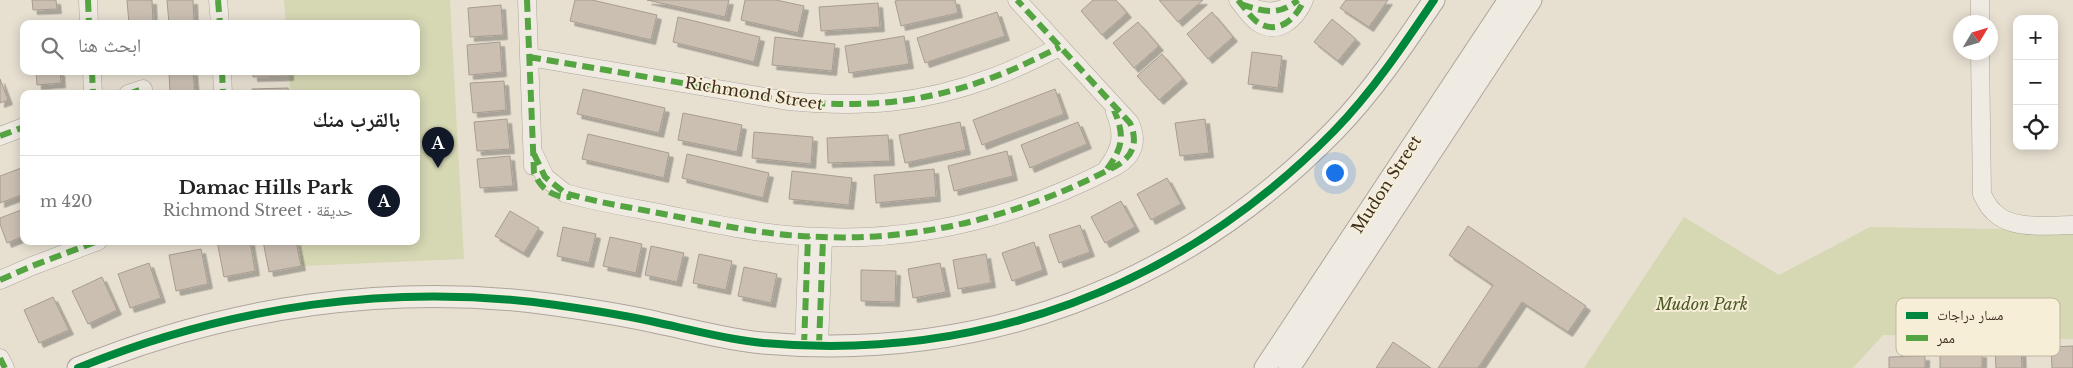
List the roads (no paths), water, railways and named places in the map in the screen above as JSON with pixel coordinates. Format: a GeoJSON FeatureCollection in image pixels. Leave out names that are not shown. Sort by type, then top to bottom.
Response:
{"type":"FeatureCollection","features":[{"type":"Feature","properties":{"kind":"street"},"geometry":{"type":"LineString","coordinates":[[88,0],[89,20]]}},
{"type":"Feature","properties":{"kind":"street"},"geometry":{"type":"LineString","coordinates":[[218,0],[220,20]]}},
{"type":"Feature","properties":{"kind":"street"},"geometry":{"type":"LineString","coordinates":[[527,0],[534,154],[540,170],[551,183],[565,192],[578,197],[737,229],[816,237],[882,236],[940,229],[997,216],[1052,196],[1105,171],[1125,160],[1132,152],[1135,142],[1134,132],[1130,123],[1017,0]]}},
{"type":"Feature","properties":{"kind":"street"},"geometry":{"type":"LineString","coordinates":[[1240,2],[1258,10],[1278,12],[1298,0]]}},
{"type":"Feature","properties":{"kind":"street"},"geometry":{"type":"LineString","coordinates":[[1240,2],[1256,21],[1266,26],[1277,27],[1288,23],[1296,16],[1304,0]]}},
{"type":"Feature","properties":{"kind":"street"},"geometry":{"type":"LineString","coordinates":[[78,368],[164,336],[256,314],[374,298],[434,296],[494,298],[553,304],[614,313],[758,343],[811,346],[874,346],[931,340],[988,329],[1044,314],[1098,294],[1150,269],[1200,240],[1232,218],[1294,170],[1336,129],[1374,85],[1434,0]]}},
{"type":"Feature","properties":{"kind":"street","name":"Mudon Street"},"geometry":{"type":"LineString","coordinates":[[1265,368],[1509,0]]}},
{"type":"Feature","properties":{"kind":"street","name":"Mudon Street"},"geometry":{"type":"LineString","coordinates":[[1289,368],[1531,0]]}},
{"type":"Feature","properties":{"kind":"street"},"geometry":{"type":"LineString","coordinates":[[1980,0],[1980,15]]}},
{"type":"Feature","properties":{"kind":"street","name":"Richmond Street"},"geometry":{"type":"LineString","coordinates":[[529,57],[788,101],[829,105],[871,105],[912,100],[953,91],[992,78],[1060,48]]}},
{"type":"Feature","properties":{"kind":"street"},"geometry":{"type":"LineString","coordinates":[[1980,60],[1982,194],[1993,212],[2010,223],[2073,225]]}},
{"type":"Feature","properties":{"kind":"street"},"geometry":{"type":"LineString","coordinates":[[92,75],[93,90]]}},
{"type":"Feature","properties":{"kind":"street"},"geometry":{"type":"LineString","coordinates":[[222,75],[223,90]]}},
{"type":"Feature","properties":{"kind":"street"},"geometry":{"type":"LineString","coordinates":[[0,136],[20,128]]}},
{"type":"Feature","properties":{"kind":"street"},"geometry":{"type":"LineString","coordinates":[[811,346],[816,237]]}},
{"type":"Feature","properties":{"kind":"street"},"geometry":{"type":"LineString","coordinates":[[0,280],[87,245]]}},
{"type":"Feature","properties":{"kind":"street"},"geometry":{"type":"LineString","coordinates":[[0,358],[5,368]]}},
{"type":"Feature","properties":{"kind":"place","name":"Damac Hills Park"},"geometry":{"type":"Point","coordinates":[438,168]}},
{"type":"Feature","properties":{"kind":"park label","name":"Mudon Park"},"geometry":{"type":"Point","coordinates":[1702,304]}}]}
